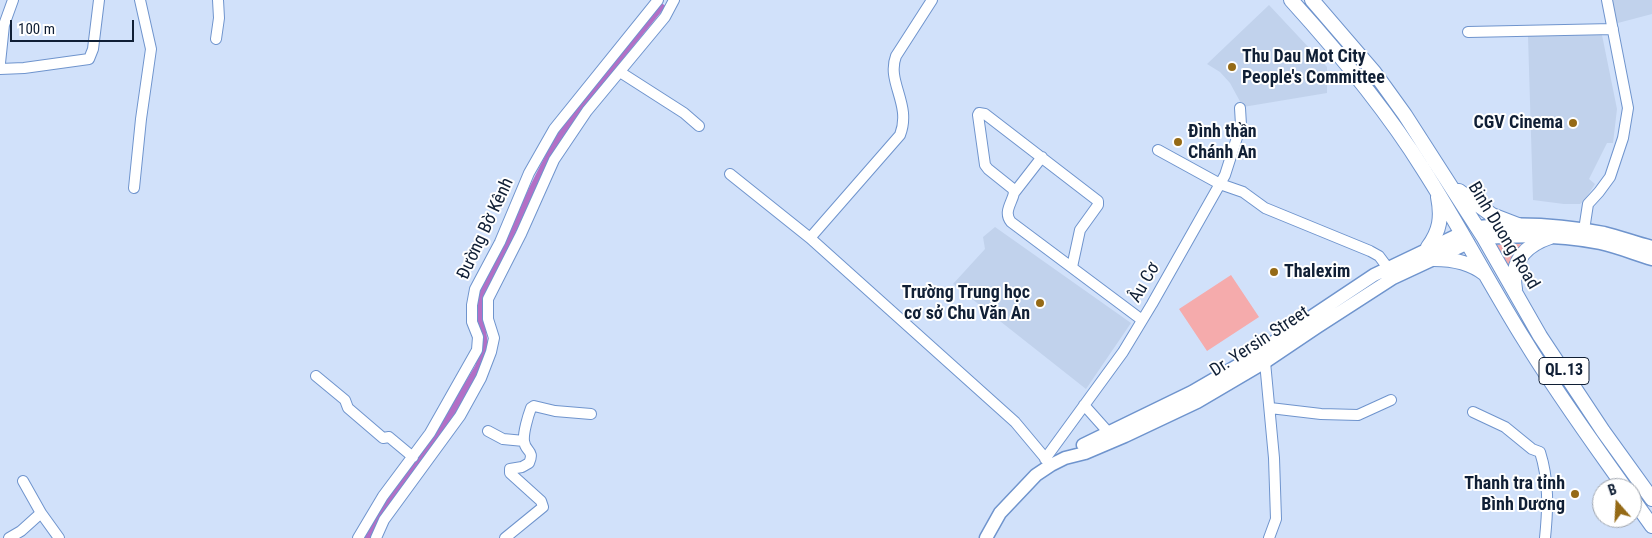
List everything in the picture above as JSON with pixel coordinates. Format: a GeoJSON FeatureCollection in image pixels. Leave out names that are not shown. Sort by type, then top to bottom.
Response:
{"type":"FeatureCollection","features":[{"type":"Feature","properties":{"kind":"highway","name":"Binh Duong Road"},"geometry":{"type":"LineString","coordinates":[[1290,0],[1331,44],[1411,150],[1525,341],[1618,478]]}},
{"type":"Feature","properties":{"kind":"highway","name":"Binh Duong Road"},"geometry":{"type":"LineString","coordinates":[[1312,0],[1379,79],[1405,115],[1481,233],[1540,336],[1599,425],[1652,499]]}},
{"type":"Feature","properties":{"kind":"highway"},"geometry":{"type":"LineString","coordinates":[[1449,182],[1492,215],[1518,225]]}},
{"type":"Feature","properties":{"kind":"highway"},"geometry":{"type":"LineString","coordinates":[[1436,189],[1440,205],[1440,219],[1431,253],[1477,268],[1486,274]]}},
{"type":"Feature","properties":{"kind":"highway"},"geometry":{"type":"LineString","coordinates":[[1465,238],[1481,233]]}},
{"type":"Feature","properties":{"kind":"highway"},"geometry":{"type":"LineString","coordinates":[[1515,292],[1514,273],[1520,256],[1530,246],[1550,237]]}},
{"type":"Feature","properties":{"kind":"highway"},"geometry":{"type":"LineString","coordinates":[[1642,512],[1652,526]]}},
{"type":"Feature","properties":{"kind":"main road"},"geometry":{"type":"LineString","coordinates":[[1481,233],[1497,225],[1535,225],[1605,234],[1652,248]]}},
{"type":"Feature","properties":{"kind":"main road"},"geometry":{"type":"LineString","coordinates":[[1481,233],[1550,237],[1600,243],[1652,259]]}},
{"type":"Feature","properties":{"kind":"main road","name":"Dr. Yersin Street"},"geometry":{"type":"LineString","coordinates":[[986,538],[1000,513],[1048,462],[1085,453],[1195,397],[1263,356],[1313,322],[1374,275],[1465,238]]}},
{"type":"Feature","properties":{"kind":"main road","name":"Dr. Yersin Street"},"geometry":{"type":"LineString","coordinates":[[1313,322],[1393,278],[1431,253]]}},
{"type":"Feature","properties":{"kind":"main road","name":"Dr. Yersin Street"},"geometry":{"type":"LineString","coordinates":[[1065,458],[1076,448],[1109,433],[1150,419]]}},
{"type":"Feature","properties":{"kind":"street"},"geometry":{"type":"LineString","coordinates":[[0,63],[4,25],[13,0]]}},
{"type":"Feature","properties":{"kind":"street"},"geometry":{"type":"LineString","coordinates":[[0,69],[89,60],[93,50],[99,0]]}},
{"type":"Feature","properties":{"kind":"street"},"geometry":{"type":"LineString","coordinates":[[134,188],[151,48],[140,0]]}},
{"type":"Feature","properties":{"kind":"street"},"geometry":{"type":"LineString","coordinates":[[216,39],[219,18],[218,0]]}},
{"type":"Feature","properties":{"kind":"street","name":"Đường Bờ Kênh"},"geometry":{"type":"LineString","coordinates":[[358,538],[383,496],[430,433],[477,350],[478,337],[472,322],[472,305],[476,289],[500,242],[529,173],[554,129],[658,0]]}},
{"type":"Feature","properties":{"kind":"street"},"geometry":{"type":"LineString","coordinates":[[376,538],[384,520],[460,416],[481,378],[494,338],[488,319],[488,299],[521,234],[554,160],[587,112],[665,17],[674,0]]}},
{"type":"Feature","properties":{"kind":"street"},"geometry":{"type":"LineString","coordinates":[[810,238],[900,136],[904,112],[893,72],[893,65],[896,56],[932,0]]}},
{"type":"Feature","properties":{"kind":"street"},"geometry":{"type":"LineString","coordinates":[[1584,230],[1588,204],[1610,177],[1623,138],[1628,108],[1607,0]]}},
{"type":"Feature","properties":{"kind":"street"},"geometry":{"type":"LineString","coordinates":[[1468,32],[1613,29]]}},
{"type":"Feature","properties":{"kind":"street"},"geometry":{"type":"LineString","coordinates":[[620,72],[684,113],[699,126]]}},
{"type":"Feature","properties":{"kind":"street","name":"Âu Cơ"},"geometry":{"type":"LineString","coordinates":[[1048,462],[1142,320],[1225,175],[1241,125],[1240,108]]}},
{"type":"Feature","properties":{"kind":"street"},"geometry":{"type":"LineString","coordinates":[[1014,193],[1013,189],[985,165],[979,112],[985,114],[1098,201],[1098,205],[1080,230],[1072,267]]}},
{"type":"Feature","properties":{"kind":"street"},"geometry":{"type":"LineString","coordinates":[[1158,150],[1220,184],[1243,192],[1265,208],[1370,251],[1379,256],[1388,268]]}},
{"type":"Feature","properties":{"kind":"street"},"geometry":{"type":"LineString","coordinates":[[1042,157],[1014,193],[1007,213],[1008,218],[1142,320]]}},
{"type":"Feature","properties":{"kind":"street"},"geometry":{"type":"LineString","coordinates":[[730,174],[810,238],[1015,422],[1048,462]]}},
{"type":"Feature","properties":{"kind":"street"},"geometry":{"type":"LineString","coordinates":[[1263,356],[1274,458],[1276,519],[1269,538]]}},
{"type":"Feature","properties":{"kind":"street"},"geometry":{"type":"LineString","coordinates":[[316,376],[345,400],[348,408],[383,438],[389,437],[413,457]]}},
{"type":"Feature","properties":{"kind":"street"},"geometry":{"type":"LineString","coordinates":[[1270,408],[1321,414],[1358,414],[1392,400]]}},
{"type":"Feature","properties":{"kind":"street"},"geometry":{"type":"LineString","coordinates":[[1084,405],[1109,433]]}},
{"type":"Feature","properties":{"kind":"street"},"geometry":{"type":"LineString","coordinates":[[504,538],[543,507],[541,502],[510,472],[510,469],[522,467],[529,463],[532,457],[524,444],[530,408],[534,406],[555,411],[591,414]]}},
{"type":"Feature","properties":{"kind":"street"},"geometry":{"type":"LineString","coordinates":[[1473,412],[1505,427],[1532,449],[1540,452],[1546,470],[1548,509],[1545,538]]}},
{"type":"Feature","properties":{"kind":"street"},"geometry":{"type":"LineString","coordinates":[[488,431],[503,438],[524,440]]}},
{"type":"Feature","properties":{"kind":"street"},"geometry":{"type":"LineString","coordinates":[[23,481],[41,513],[59,538]]}},
{"type":"Feature","properties":{"kind":"street"},"geometry":{"type":"LineString","coordinates":[[9,538],[21,531],[41,513]]}},
{"type":"Feature","properties":{"kind":"shaded area"},"geometry":{"type":"Polygon","coordinates":[[[1609,0],[1652,0],[1652,14],[1614,24],[1609,0]]]}},
{"type":"Feature","properties":{"kind":"shaded area"},"geometry":{"type":"Polygon","coordinates":[[[661,3],[666,6],[594,98],[511,244],[485,299],[483,312],[488,344],[484,361],[453,419],[372,538],[364,538],[377,511],[428,443],[475,366],[482,346],[476,324],[477,297],[551,144],[565,122],[661,3]]]}},
{"type":"Feature","properties":{"kind":"shaded area"},"geometry":{"type":"Polygon","coordinates":[[[1269,5],[1327,67],[1327,93],[1243,107],[1230,83],[1220,72],[1207,64],[1269,5]]]}},
{"type":"Feature","properties":{"kind":"shaded area"},"geometry":{"type":"Polygon","coordinates":[[[1602,35],[1617,109],[1613,143],[1607,143],[1589,179],[1595,184],[1580,204],[1533,200],[1528,36],[1602,35]]]}},
{"type":"Feature","properties":{"kind":"shaded area","name":"Trường Trung học cơ sở Chu Văn An"},"geometry":{"type":"Polygon","coordinates":[[[995,227],[1131,323],[1086,389],[953,284],[985,249],[983,237],[995,227]]]}},
{"type":"Feature","properties":{"kind":"shaded area"},"geometry":{"type":"Polygon","coordinates":[[[1521,244],[1508,267],[1494,245],[1521,244]]]}},
{"type":"Feature","properties":{"kind":"shaded area"},"geometry":{"type":"Polygon","coordinates":[[[1231,275],[1259,317],[1207,351],[1179,309],[1231,275]]]}},
{"type":"Feature","properties":{"kind":"place","name":"Thu Dau Mot City People's Committee"},"geometry":{"type":"Point","coordinates":[1232,67]}},
{"type":"Feature","properties":{"kind":"place","name":"CGV Cinema"},"geometry":{"type":"Point","coordinates":[1573,123]}},
{"type":"Feature","properties":{"kind":"place","name":"Đình thần Chánh An"},"geometry":{"type":"Point","coordinates":[1178,142]}},
{"type":"Feature","properties":{"kind":"place","name":"Thalexim"},"geometry":{"type":"Point","coordinates":[1274,272]}},
{"type":"Feature","properties":{"kind":"place","name":"Trường Trung học cơ sở Chu Văn An"},"geometry":{"type":"Point","coordinates":[1040,303]}},
{"type":"Feature","properties":{"kind":"place","name":"Thanh tra tỉnh Bình Dương"},"geometry":{"type":"Point","coordinates":[1575,494]}}]}
